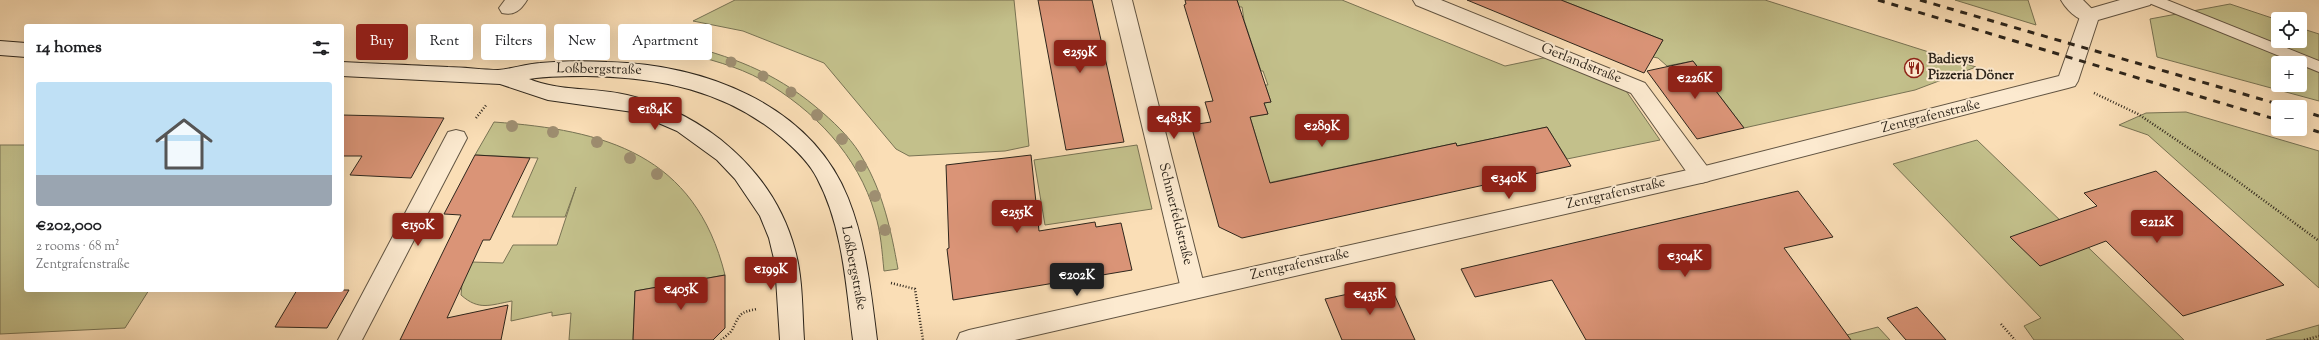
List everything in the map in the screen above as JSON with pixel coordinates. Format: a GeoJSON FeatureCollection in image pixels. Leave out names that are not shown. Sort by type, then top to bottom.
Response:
{"type":"FeatureCollection","features":[{"type":"Feature","properties":{"kind":"street","name":"Schmerfeldstraße"},"geometry":{"type":"LineString","coordinates":[[1122,0],[1193,289]]}},
{"type":"Feature","properties":{"kind":"street","name":"Gerlandstraße"},"geometry":{"type":"LineString","coordinates":[[1423,0],[1638,88],[1701,175]]}},
{"type":"Feature","properties":{"kind":"street"},"geometry":{"type":"LineString","coordinates":[[2071,0],[2089,16]]}},
{"type":"Feature","properties":{"kind":"street"},"geometry":{"type":"LineString","coordinates":[[2089,16],[2143,0]]}},
{"type":"Feature","properties":{"kind":"street"},"geometry":{"type":"LineString","coordinates":[[2068,81],[2089,16]]}},
{"type":"Feature","properties":{"kind":"street"},"geometry":{"type":"LineString","coordinates":[[0,48],[24,50]]}},
{"type":"Feature","properties":{"kind":"street","name":"Loßbergstraße"},"geometry":{"type":"LineString","coordinates":[[344,69],[502,77],[544,70],[611,68],[663,73],[712,85],[754,105],[786,129],[812,154],[828,178],[842,212],[854,260],[865,340]]}},
{"type":"Feature","properties":{"kind":"street","name":"Loßbergstraße"},"geometry":{"type":"LineString","coordinates":[[502,77],[537,90],[637,104],[685,126],[716,145],[751,182],[768,208],[780,239],[788,277],[792,340]]}},
{"type":"Feature","properties":{"kind":"street","name":"Zentgrafenstraße"},"geometry":{"type":"LineString","coordinates":[[969,340],[1701,175],[2068,81]]}},
{"type":"Feature","properties":{"kind":"street"},"geometry":{"type":"LineString","coordinates":[[350,340],[456,138]]}},
{"type":"Feature","properties":{"kind":"lane"},"geometry":{"type":"LineString","coordinates":[[2154,0],[2319,67]]}},
{"type":"Feature","properties":{"kind":"path"},"geometry":{"type":"LineString","coordinates":[[2068,81],[2138,114],[2236,180],[2319,241]]}},
{"type":"Feature","properties":{"kind":"path"},"geometry":{"type":"LineString","coordinates":[[887,282],[915,289],[923,340]]}},
{"type":"Feature","properties":{"kind":"path"},"geometry":{"type":"LineString","coordinates":[[721,340],[733,329],[735,320],[746,311]]}},
{"type":"Feature","properties":{"kind":"path"},"geometry":{"type":"LineString","coordinates":[[2001,324],[2015,340]]}},
{"type":"Feature","properties":{"kind":"path"},"geometry":{"type":"LineString","coordinates":[[2304,340],[2319,336]]}},
{"type":"Feature","properties":{"kind":"shaded area"},"geometry":{"type":"Polygon","coordinates":[[[735,0],[1014,0],[1029,146],[1005,151],[909,156],[896,149],[824,63],[743,31],[693,21],[735,0]]]}},
{"type":"Feature","properties":{"kind":"shaded area"},"geometry":{"type":"Polygon","coordinates":[[[1237,0],[1342,0],[1505,66],[1548,57],[1622,85],[1660,140],[1567,159],[1547,127],[1457,146],[1456,143],[1249,187],[1261,153],[1250,117],[1268,114],[1264,103],[1271,102],[1265,85],[1268,85],[1263,71],[1261,71],[1244,20],[1242,7],[1239,7],[1237,0]]]}},
{"type":"Feature","properties":{"kind":"shaded area"},"geometry":{"type":"Polygon","coordinates":[[[1561,0],[1765,0],[1976,67],[1915,90],[1744,128],[1693,61],[1667,66],[1658,58],[1653,57],[1663,40],[1561,0]]]}},
{"type":"Feature","properties":{"kind":"shaded area"},"geometry":{"type":"Polygon","coordinates":[[[1955,0],[2028,0],[2036,25],[1955,0]]]}},
{"type":"Feature","properties":{"kind":"shaded area"},"geometry":{"type":"Polygon","coordinates":[[[2230,4],[2271,18],[2271,48],[2307,48],[2307,30],[2319,34],[2319,101],[2286,92],[2307,92],[2307,56],[2271,56],[2271,88],[2157,57],[2150,19],[2230,4]]]}},
{"type":"Feature","properties":{"kind":"shaded area"},"geometry":{"type":"Polygon","coordinates":[[[712,52],[759,70],[791,89],[823,113],[850,140],[870,172],[881,198],[889,226],[898,269],[884,271],[879,228],[867,193],[857,172],[832,136],[799,105],[781,92],[762,80],[733,67],[712,60],[712,52]]]}},
{"type":"Feature","properties":{"kind":"shaded area"},"geometry":{"type":"Polygon","coordinates":[[[2186,112],[2319,151],[2319,288],[2148,135],[2119,125],[2146,113],[2186,112]]]}},
{"type":"Feature","properties":{"kind":"shaded area"},"geometry":{"type":"Polygon","coordinates":[[[494,122],[573,132],[608,142],[640,156],[668,176],[692,201],[711,234],[725,275],[635,291],[633,340],[569,340],[571,313],[552,316],[552,312],[511,321],[512,301],[485,306],[467,300],[461,295],[462,284],[472,262],[503,263],[513,245],[557,245],[576,187],[565,217],[512,217],[538,158],[475,155],[494,122]]]}},
{"type":"Feature","properties":{"kind":"shaded area"},"geometry":{"type":"Polygon","coordinates":[[[1977,140],[2184,340],[2034,340],[2024,326],[2041,318],[1893,164],[1977,140]]]}},
{"type":"Feature","properties":{"kind":"shaded area"},"geometry":{"type":"Polygon","coordinates":[[[0,145],[24,145],[24,292],[148,292],[125,328],[0,334],[0,145]]]}},
{"type":"Feature","properties":{"kind":"shaded area"},"geometry":{"type":"Polygon","coordinates":[[[1137,145],[1152,209],[1045,225],[1034,160],[1137,145]]]}},
{"type":"Feature","properties":{"kind":"shaded area"},"geometry":{"type":"Polygon","coordinates":[[[2319,325],[2319,340],[2266,340],[2319,325]]]}},
{"type":"Feature","properties":{"kind":"shaded area"},"geometry":{"type":"Polygon","coordinates":[[[1878,327],[1890,340],[1827,340],[1878,327]]]}},
{"type":"Feature","properties":{"kind":"building"},"geometry":{"type":"Polygon","coordinates":[[[1038,0],[1092,0],[1124,142],[1066,150],[1038,0]]]}},
{"type":"Feature","properties":{"kind":"building"},"geometry":{"type":"Polygon","coordinates":[[[1185,0],[1237,0],[1271,102],[1264,103],[1268,114],[1250,117],[1270,183],[1456,143],[1457,146],[1547,127],[1571,166],[1242,238],[1219,227],[1191,125],[1211,122],[1205,102],[1213,101],[1184,5],[1186,4],[1185,0]]]}},
{"type":"Feature","properties":{"kind":"building"},"geometry":{"type":"Polygon","coordinates":[[[1467,0],[1561,0],[1663,40],[1644,73],[1467,0]]]}},
{"type":"Feature","properties":{"kind":"building"},"geometry":{"type":"Polygon","coordinates":[[[1693,61],[1744,128],[1697,139],[1647,71],[1693,61]]]}},
{"type":"Feature","properties":{"kind":"building"},"geometry":{"type":"Polygon","coordinates":[[[344,115],[444,118],[411,178],[350,175],[362,156],[344,156],[344,115]]]}},
{"type":"Feature","properties":{"kind":"building"},"geometry":{"type":"Polygon","coordinates":[[[475,155],[530,158],[490,240],[483,240],[447,318],[508,305],[501,340],[400,340],[461,215],[444,214],[475,155]]]}},
{"type":"Feature","properties":{"kind":"building"},"geometry":{"type":"Polygon","coordinates":[[[1031,155],[1039,231],[1095,222],[1096,227],[1121,223],[1132,270],[953,300],[947,249],[949,248],[946,165],[1031,155]]]}},
{"type":"Feature","properties":{"kind":"building"},"geometry":{"type":"Polygon","coordinates":[[[2156,171],[2284,285],[2183,316],[2106,241],[2040,266],[2010,237],[2097,206],[2084,193],[2156,171]]]}},
{"type":"Feature","properties":{"kind":"building"},"geometry":{"type":"Polygon","coordinates":[[[1798,191],[1833,237],[1784,248],[1851,340],[1586,340],[1552,280],[1475,297],[1461,269],[1798,191]]]}},
{"type":"Feature","properties":{"kind":"building"},"geometry":{"type":"Polygon","coordinates":[[[725,275],[725,328],[713,340],[633,340],[635,291],[725,275]]]}},
{"type":"Feature","properties":{"kind":"building"},"geometry":{"type":"Polygon","coordinates":[[[1390,285],[1415,340],[1342,340],[1325,299],[1390,285]]]}},
{"type":"Feature","properties":{"kind":"building"},"geometry":{"type":"Polygon","coordinates":[[[344,290],[349,290],[327,328],[275,327],[296,292],[344,292],[344,290]]]}},
{"type":"Feature","properties":{"kind":"building"},"geometry":{"type":"Polygon","coordinates":[[[1917,307],[1946,340],[1906,340],[1887,318],[1917,307]]]}},
{"type":"Feature","properties":{"kind":"railway"},"geometry":{"type":"LineString","coordinates":[[1878,0],[2271,118]]}},
{"type":"Feature","properties":{"kind":"railway"},"geometry":{"type":"LineString","coordinates":[[1920,0],[2271,102]]}},
{"type":"Feature","properties":{"kind":"railway"},"geometry":{"type":"LineString","coordinates":[[2307,112],[2319,116]]}},
{"type":"Feature","properties":{"kind":"railway"},"geometry":{"type":"LineString","coordinates":[[2307,128],[2319,132]]}},
{"type":"Feature","properties":{"kind":"place","name":"Badieys Pizzeria Döner"},"geometry":{"type":"Point","coordinates":[1914,68]}}]}
